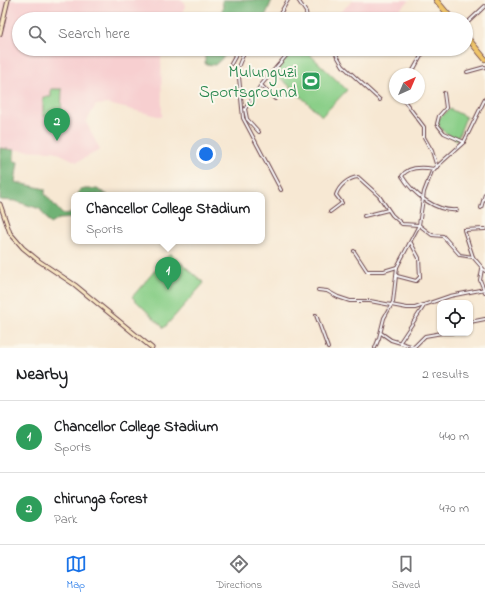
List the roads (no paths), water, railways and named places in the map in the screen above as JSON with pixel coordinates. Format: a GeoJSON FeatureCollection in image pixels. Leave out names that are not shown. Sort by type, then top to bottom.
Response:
{"type":"FeatureCollection","features":[{"type":"Feature","properties":{"kind":"highway"},"geometry":{"type":"LineString","coordinates":[[436,0],[446,12]]}},
{"type":"Feature","properties":{"kind":"highway"},"geometry":{"type":"LineString","coordinates":[[473,44],[485,59]]}},
{"type":"Feature","properties":{"kind":"street"},"geometry":{"type":"LineString","coordinates":[[0,34],[8,0]]}},
{"type":"Feature","properties":{"kind":"street"},"geometry":{"type":"LineString","coordinates":[[281,12],[288,0]]}},
{"type":"Feature","properties":{"kind":"street"},"geometry":{"type":"LineString","coordinates":[[298,0],[306,12]]}},
{"type":"Feature","properties":{"kind":"street"},"geometry":{"type":"LineString","coordinates":[[473,17],[485,6]]}},
{"type":"Feature","properties":{"kind":"street"},"geometry":{"type":"LineString","coordinates":[[231,64],[235,56]]}},
{"type":"Feature","properties":{"kind":"street"},"geometry":{"type":"LineString","coordinates":[[243,56],[238,67],[243,118],[281,190]]}},
{"type":"Feature","properties":{"kind":"street"},"geometry":{"type":"LineString","coordinates":[[259,132],[247,119],[245,109],[261,85],[286,56]]}},
{"type":"Feature","properties":{"kind":"street"},"geometry":{"type":"LineString","coordinates":[[337,56],[343,66],[380,100]]}},
{"type":"Feature","properties":{"kind":"street"},"geometry":{"type":"LineString","coordinates":[[414,68],[421,56]]}},
{"type":"Feature","properties":{"kind":"street"},"geometry":{"type":"LineString","coordinates":[[467,72],[485,66]]}},
{"type":"Feature","properties":{"kind":"street"},"geometry":{"type":"LineString","coordinates":[[261,85],[275,99]]}},
{"type":"Feature","properties":{"kind":"street"},"geometry":{"type":"LineString","coordinates":[[444,93],[446,108],[439,116],[437,124],[444,132],[464,142]]}},
{"type":"Feature","properties":{"kind":"street"},"geometry":{"type":"LineString","coordinates":[[375,348],[381,333],[384,318],[392,305],[397,267],[419,226],[423,198],[434,169],[464,142],[485,99]]}},
{"type":"Feature","properties":{"kind":"street"},"geometry":{"type":"LineString","coordinates":[[407,104],[424,127],[424,137],[432,151],[437,167]]}},
{"type":"Feature","properties":{"kind":"street"},"geometry":{"type":"LineString","coordinates":[[434,169],[420,167],[403,174],[404,178],[423,198],[439,207],[452,211],[458,210]]}},
{"type":"Feature","properties":{"kind":"street"},"geometry":{"type":"LineString","coordinates":[[330,212],[342,203],[336,195],[338,189],[345,182],[354,177],[360,179],[375,192],[388,210],[402,224],[419,226],[432,235],[443,236],[461,255],[473,257]]}},
{"type":"Feature","properties":{"kind":"street"},"geometry":{"type":"LineString","coordinates":[[481,208],[485,194]]}},
{"type":"Feature","properties":{"kind":"street"},"geometry":{"type":"LineString","coordinates":[[0,204],[2,214],[12,235],[33,256],[75,285],[152,348]]}},
{"type":"Feature","properties":{"kind":"street"},"geometry":{"type":"LineString","coordinates":[[364,216],[388,210]]}},
{"type":"Feature","properties":{"kind":"street"},"geometry":{"type":"LineString","coordinates":[[318,290],[327,291],[350,301],[364,301],[407,308],[424,305],[450,296],[485,290],[480,280],[484,270],[473,257],[464,230],[485,229]]}},
{"type":"Feature","properties":{"kind":"street"},"geometry":{"type":"LineString","coordinates":[[397,276],[416,281],[420,277],[419,258],[411,243]]}},
{"type":"Feature","properties":{"kind":"street"},"geometry":{"type":"LineString","coordinates":[[354,251],[367,272],[384,271],[397,267]]}},
{"type":"Feature","properties":{"kind":"street"},"geometry":{"type":"LineString","coordinates":[[400,342],[424,305]]}},
{"type":"Feature","properties":{"kind":"street"},"geometry":{"type":"LineString","coordinates":[[316,315],[328,348]]}},
{"type":"Feature","properties":{"kind":"street"},"geometry":{"type":"LineString","coordinates":[[473,321],[485,319]]}},
{"type":"Feature","properties":{"kind":"street"},"geometry":{"type":"LineString","coordinates":[[381,333],[391,340],[414,347],[425,336],[437,334]]}},
{"type":"Feature","properties":{"kind":"place","name":"Mulunguzi Sportsground"},"geometry":{"type":"Point","coordinates":[311,81]}},
{"type":"Feature","properties":{"kind":"place","name":"chirunga forest"},"geometry":{"type":"Point","coordinates":[57,141]}},
{"type":"Feature","properties":{"kind":"place","name":"Chancellor College Stadium"},"geometry":{"type":"Point","coordinates":[168,290]}}]}
